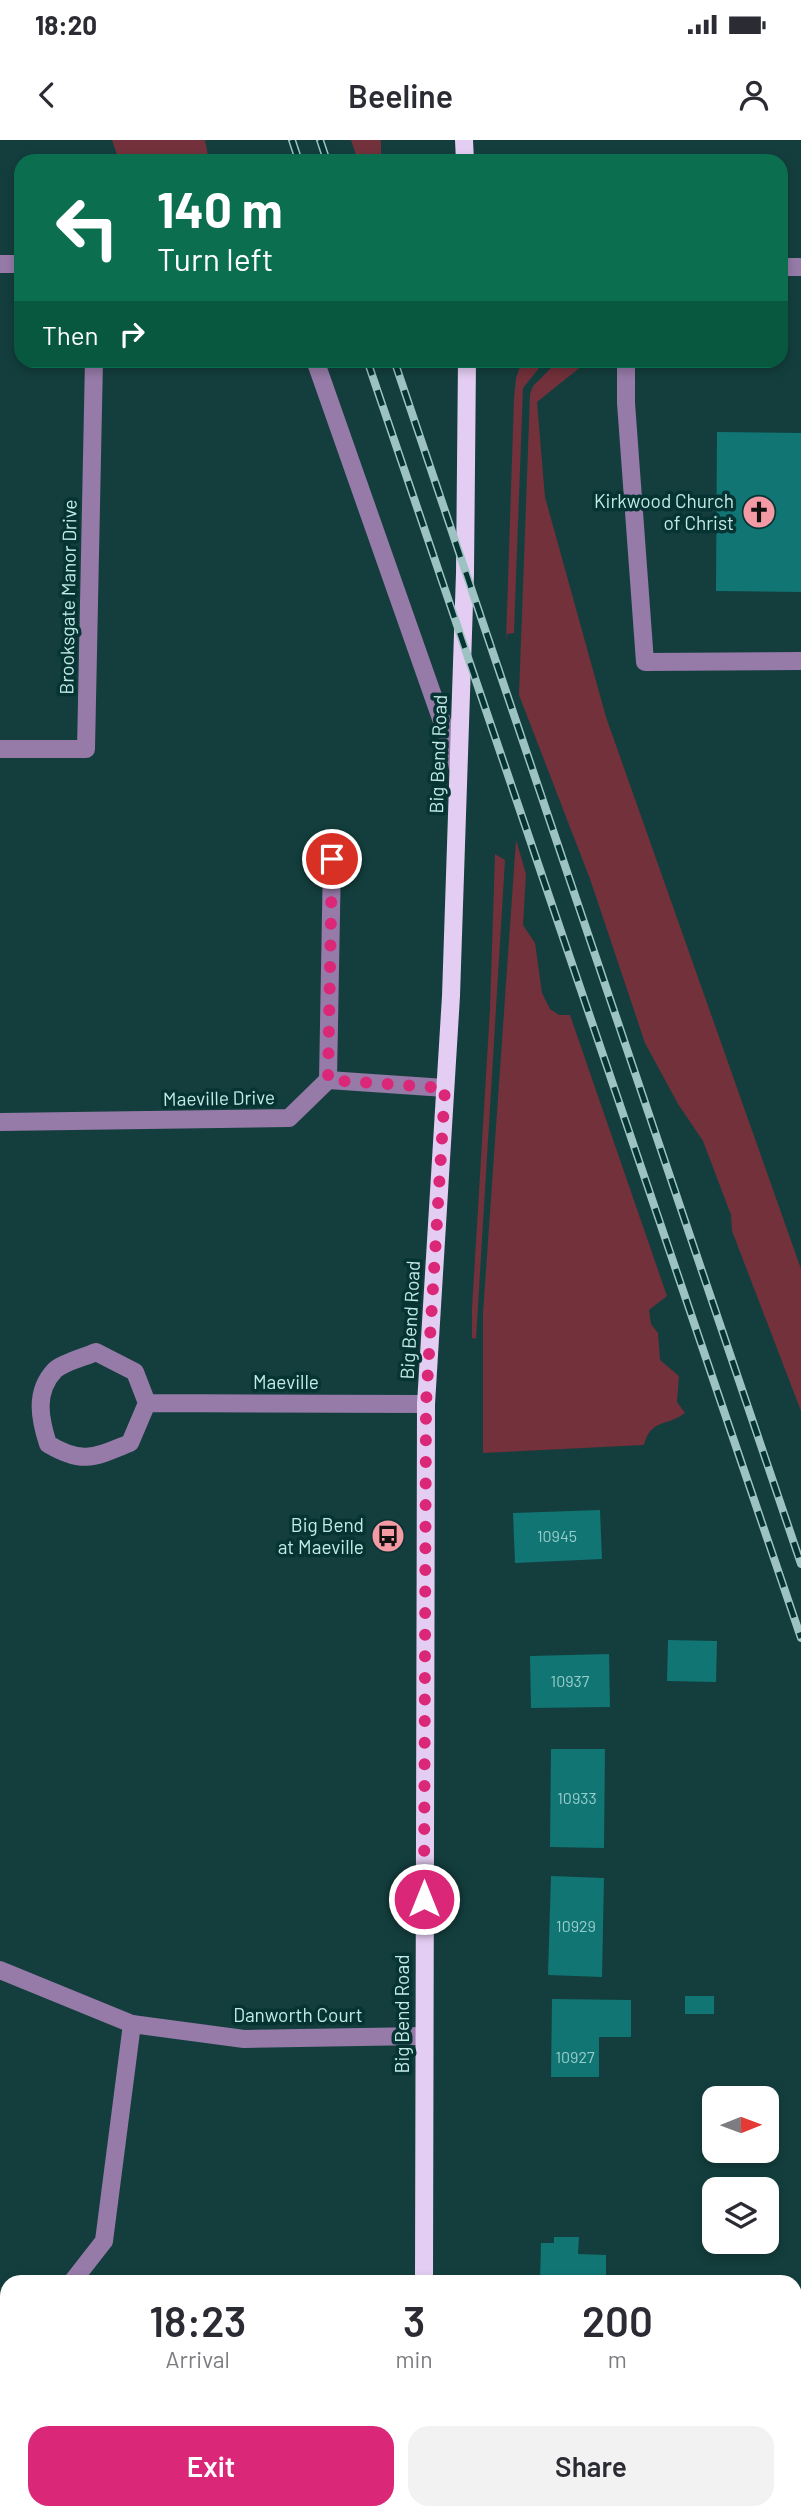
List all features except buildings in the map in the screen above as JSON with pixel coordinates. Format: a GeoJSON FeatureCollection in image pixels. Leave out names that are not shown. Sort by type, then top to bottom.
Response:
{"type":"FeatureCollection","features":[{"type":"Feature","properties":{"kind":"main road","name":"Big Bend Road"},"geometry":{"type":"LineString","coordinates":[[424,2275],[426,1404],[445,1088],[459,771],[465,573],[467,368]]}},
{"type":"Feature","properties":{"kind":"street","name":"Brooksgate Manor Drive"},"geometry":{"type":"LineString","coordinates":[[0,749],[86,749],[94,368]]}},
{"type":"Feature","properties":{"kind":"street"},"geometry":{"type":"LineString","coordinates":[[318,368],[459,771]]}},
{"type":"Feature","properties":{"kind":"street"},"geometry":{"type":"LineString","coordinates":[[626,368],[625,403],[645,662],[801,661]]}},
{"type":"Feature","properties":{"kind":"street"},"geometry":{"type":"LineString","coordinates":[[332,859],[328,1080],[445,1088]]}},
{"type":"Feature","properties":{"kind":"street","name":"Maeville Drive"},"geometry":{"type":"LineString","coordinates":[[0,1122],[289,1118],[328,1080]]}},
{"type":"Feature","properties":{"kind":"street"},"geometry":{"type":"LineString","coordinates":[[96,1352],[135,1372],[147,1403],[130,1443],[90,1459],[67,1456],[48,1444],[41,1422],[39,1397],[56,1370],[96,1352]]}},
{"type":"Feature","properties":{"kind":"street","name":"Maeville"},"geometry":{"type":"LineString","coordinates":[[147,1403],[426,1404]]}},
{"type":"Feature","properties":{"kind":"street","name":"Danworth Court"},"geometry":{"type":"LineString","coordinates":[[0,1970],[132,2024],[244,2039],[423,2036]]}},
{"type":"Feature","properties":{"kind":"street"},"geometry":{"type":"LineString","coordinates":[[77,2275],[104,2241],[132,2024]]}},
{"type":"Feature","properties":{"kind":"shaded area"},"geometry":{"type":"Polygon","coordinates":[[[112,140],[205,140],[208,154],[117,154],[112,140]]]}},
{"type":"Feature","properties":{"kind":"shaded area"},"geometry":{"type":"Polygon","coordinates":[[[351,140],[381,140],[381,154],[356,154],[351,140]]]}},
{"type":"Feature","properties":{"kind":"shaded area"},"geometry":{"type":"Polygon","coordinates":[[[520,368],[539,368],[523,388],[514,633],[507,634],[506,642],[514,398],[520,368]]]}},
{"type":"Feature","properties":{"kind":"shaded area"},"geometry":{"type":"Polygon","coordinates":[[[551,368],[579,368],[537,402],[545,497],[606,717],[801,1269],[801,1411],[732,1231],[731,1215],[703,1141],[678,1104],[645,1043],[590,879],[519,695],[530,394],[533,386],[551,368]]]}},
{"type":"Feature","properties":{"kind":"shaded area"},"geometry":{"type":"Polygon","coordinates":[[[516,840],[526,874],[523,925],[535,943],[542,993],[550,1009],[559,1015],[570,1015],[667,1296],[649,1310],[651,1324],[658,1333],[660,1360],[679,1376],[677,1402],[685,1413],[655,1427],[647,1436],[644,1445],[483,1453],[483,1313],[516,840]]]}},
{"type":"Feature","properties":{"kind":"shaded area"},"geometry":{"type":"Polygon","coordinates":[[[495,854],[505,860],[476,1339],[472,1338],[472,1308],[490,1009],[495,854]]]}},
{"type":"Feature","properties":{"kind":"railway"},"geometry":{"type":"LineString","coordinates":[[292,140],[297,154]]}},
{"type":"Feature","properties":{"kind":"railway"},"geometry":{"type":"LineString","coordinates":[[320,140],[325,154]]}},
{"type":"Feature","properties":{"kind":"railway"},"geometry":{"type":"LineString","coordinates":[[370,368],[801,1638]]}},
{"type":"Feature","properties":{"kind":"railway"},"geometry":{"type":"LineString","coordinates":[[397,368],[801,1564]]}},
{"type":"Feature","properties":{"kind":"place","name":"Kirkwood Church of Christ"},"geometry":{"type":"Point","coordinates":[759,512]}},
{"type":"Feature","properties":{"kind":"place","name":"Big Bend at Maeville"},"geometry":{"type":"Point","coordinates":[388,1536]}},
{"type":"Feature","properties":{"kind":"route"},"geometry":{"type":"LineString","coordinates":[[332,859],[328,1080],[445,1088],[426,1404],[424,1899]]}}]}
